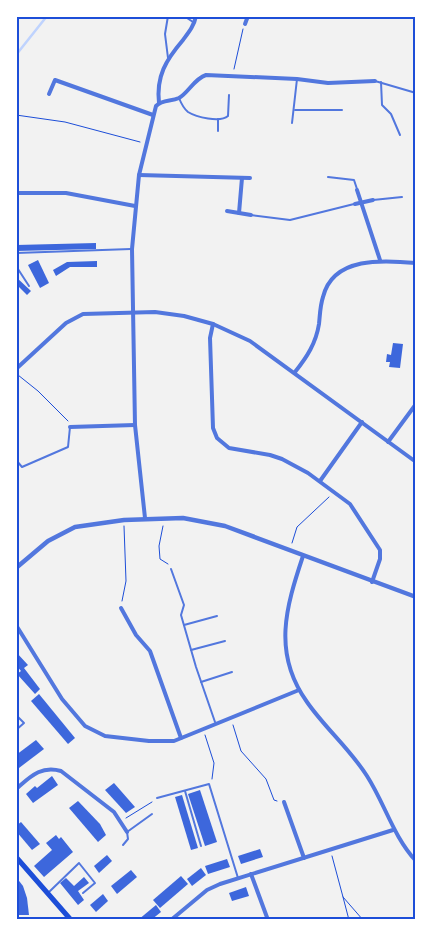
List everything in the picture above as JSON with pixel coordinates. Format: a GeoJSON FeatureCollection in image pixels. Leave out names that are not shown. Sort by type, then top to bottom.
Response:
{"type":"FeatureCollection","features":[{"type":"Feature","properties":{"kind":"main road"},"geometry":{"type":"LineString","coordinates":[[17,858],[69,918]]}},
{"type":"Feature","properties":{"kind":"street"},"geometry":{"type":"LineString","coordinates":[[145,518],[135,425],[132,249],[135,206],[146,143],[153,115],[159,103],[159,80],[168,58],[195,23],[196,16]]}},
{"type":"Feature","properties":{"kind":"street"},"geometry":{"type":"LineString","coordinates":[[245,24],[248,16]]}},
{"type":"Feature","properties":{"kind":"street"},"geometry":{"type":"LineString","coordinates":[[278,16],[297,16]]}},
{"type":"Feature","properties":{"kind":"street"},"geometry":{"type":"LineString","coordinates":[[159,103],[179,98],[199,78],[234,75],[328,83],[375,81]]}},
{"type":"Feature","properties":{"kind":"street"},"geometry":{"type":"LineString","coordinates":[[49,94],[56,80],[153,115]]}},
{"type":"Feature","properties":{"kind":"street"},"geometry":{"type":"LineString","coordinates":[[139,175],[250,178]]}},
{"type":"Feature","properties":{"kind":"street"},"geometry":{"type":"LineString","coordinates":[[239,213],[242,178]]}},
{"type":"Feature","properties":{"kind":"street"},"geometry":{"type":"LineString","coordinates":[[357,190],[380,260]]}},
{"type":"Feature","properties":{"kind":"street"},"geometry":{"type":"LineString","coordinates":[[16,193],[66,193],[135,206]]}},
{"type":"Feature","properties":{"kind":"street"},"geometry":{"type":"LineString","coordinates":[[355,204],[373,200]]}},
{"type":"Feature","properties":{"kind":"street"},"geometry":{"type":"LineString","coordinates":[[228,211],[251,215]]}},
{"type":"Feature","properties":{"kind":"street"},"geometry":{"type":"LineString","coordinates":[[296,372],[309,354],[314,343],[323,295],[331,281],[350,266],[380,260],[416,263]]}},
{"type":"Feature","properties":{"kind":"street"},"geometry":{"type":"LineString","coordinates":[[16,371],[66,323],[76,316],[96,312],[170,314],[213,324],[250,341],[296,372],[416,462]]}},
{"type":"Feature","properties":{"kind":"street"},"geometry":{"type":"LineString","coordinates":[[213,324],[210,338],[213,428],[217,438],[225,446],[234,450],[274,456],[320,481],[350,504],[380,550],[380,559],[372,583]]}},
{"type":"Feature","properties":{"kind":"street"},"geometry":{"type":"LineString","coordinates":[[388,442],[416,404]]}},
{"type":"Feature","properties":{"kind":"street"},"geometry":{"type":"LineString","coordinates":[[320,481],[362,422]]}},
{"type":"Feature","properties":{"kind":"street"},"geometry":{"type":"LineString","coordinates":[[70,427],[135,425]]}},
{"type":"Feature","properties":{"kind":"street"},"geometry":{"type":"LineString","coordinates":[[16,568],[38,549],[65,530],[86,524],[124,520],[183,518],[225,526],[416,598]]}},
{"type":"Feature","properties":{"kind":"street"},"geometry":{"type":"LineString","coordinates":[[303,556],[288,600],[285,623],[289,662],[299,690],[367,776],[393,830],[416,862]]}},
{"type":"Feature","properties":{"kind":"street"},"geometry":{"type":"LineString","coordinates":[[121,608],[136,635],[150,652],[180,738]]}},
{"type":"Feature","properties":{"kind":"street"},"geometry":{"type":"LineString","coordinates":[[16,625],[62,700],[78,719],[94,732],[105,736],[168,742],[216,725],[299,690]]}},
{"type":"Feature","properties":{"kind":"street"},"geometry":{"type":"LineString","coordinates":[[16,789],[35,773],[53,769],[68,775],[114,812],[128,832]]}},
{"type":"Feature","properties":{"kind":"street"},"geometry":{"type":"LineString","coordinates":[[284,802],[304,858]]}},
{"type":"Feature","properties":{"kind":"street"},"geometry":{"type":"LineString","coordinates":[[171,920],[207,890],[238,878],[393,830]]}},
{"type":"Feature","properties":{"kind":"street"},"geometry":{"type":"LineString","coordinates":[[251,874],[268,920]]}},
{"type":"Feature","properties":{"kind":"street"},"geometry":{"type":"LineString","coordinates":[[62,920],[69,918]]}},
{"type":"Feature","properties":{"kind":"lane"},"geometry":{"type":"LineString","coordinates":[[168,16],[165,34],[168,58]]}},
{"type":"Feature","properties":{"kind":"lane"},"geometry":{"type":"LineString","coordinates":[[184,16],[195,23]]}},
{"type":"Feature","properties":{"kind":"lane"},"geometry":{"type":"LineString","coordinates":[[292,123],[295,110],[297,79]]}},
{"type":"Feature","properties":{"kind":"lane"},"geometry":{"type":"LineString","coordinates":[[375,81],[416,93]]}},
{"type":"Feature","properties":{"kind":"lane"},"geometry":{"type":"LineString","coordinates":[[381,82],[382,105],[391,114],[400,135]]}},
{"type":"Feature","properties":{"kind":"lane"},"geometry":{"type":"LineString","coordinates":[[179,98],[186,111],[194,115],[225,119],[228,116],[229,95]]}},
{"type":"Feature","properties":{"kind":"lane"},"geometry":{"type":"LineString","coordinates":[[295,110],[342,110]]}},
{"type":"Feature","properties":{"kind":"lane"},"geometry":{"type":"LineString","coordinates":[[218,119],[218,131]]}},
{"type":"Feature","properties":{"kind":"lane"},"geometry":{"type":"LineString","coordinates":[[328,176],[354,180],[357,190]]}},
{"type":"Feature","properties":{"kind":"lane"},"geometry":{"type":"LineString","coordinates":[[373,200],[402,197]]}},
{"type":"Feature","properties":{"kind":"lane"},"geometry":{"type":"LineString","coordinates":[[251,215],[290,220],[355,204]]}},
{"type":"Feature","properties":{"kind":"lane"},"geometry":{"type":"LineString","coordinates":[[16,253],[132,249]]}},
{"type":"Feature","properties":{"kind":"lane"},"geometry":{"type":"LineString","coordinates":[[16,266],[29,286]]}},
{"type":"Feature","properties":{"kind":"lane"},"geometry":{"type":"LineString","coordinates":[[16,460],[22,467],[68,447],[70,427]]}},
{"type":"Feature","properties":{"kind":"lane"},"geometry":{"type":"LineString","coordinates":[[171,569],[184,605],[181,615],[191,650],[216,725]]}},
{"type":"Feature","properties":{"kind":"lane"},"geometry":{"type":"LineString","coordinates":[[184,625],[217,616]]}},
{"type":"Feature","properties":{"kind":"lane"},"geometry":{"type":"LineString","coordinates":[[191,650],[225,641]]}},
{"type":"Feature","properties":{"kind":"lane"},"geometry":{"type":"LineString","coordinates":[[201,682],[232,672]]}},
{"type":"Feature","properties":{"kind":"lane"},"geometry":{"type":"LineString","coordinates":[[16,714],[24,723],[16,730]]}},
{"type":"Feature","properties":{"kind":"lane"},"geometry":{"type":"LineString","coordinates":[[157,798],[209,784],[238,878]]}},
{"type":"Feature","properties":{"kind":"lane"},"geometry":{"type":"LineString","coordinates":[[185,791],[201,846]]}},
{"type":"Feature","properties":{"kind":"lane"},"geometry":{"type":"LineString","coordinates":[[123,845],[128,839],[128,832],[152,814]]}},
{"type":"Feature","properties":{"kind":"lane"},"geometry":{"type":"LineString","coordinates":[[48,893],[79,863],[95,883],[83,893]]}},
{"type":"Feature","properties":{"kind":"path"},"geometry":{"type":"LineString","coordinates":[[234,75],[234,64],[245,24]]}},
{"type":"Feature","properties":{"kind":"path"},"geometry":{"type":"LineString","coordinates":[[16,115],[65,122],[146,143]]}},
{"type":"Feature","properties":{"kind":"path"},"geometry":{"type":"LineString","coordinates":[[16,371],[67,418],[70,427]]}},
{"type":"Feature","properties":{"kind":"path"},"geometry":{"type":"LineString","coordinates":[[290,551],[296,527],[334,492]]}},
{"type":"Feature","properties":{"kind":"path"},"geometry":{"type":"LineString","coordinates":[[165,518],[159,546],[160,559],[166,561],[171,569]]}},
{"type":"Feature","properties":{"kind":"path"},"geometry":{"type":"LineString","coordinates":[[121,608],[126,581],[124,520]]}},
{"type":"Feature","properties":{"kind":"path"},"geometry":{"type":"LineString","coordinates":[[231,719],[241,750],[266,779],[274,800],[284,802]]}},
{"type":"Feature","properties":{"kind":"path"},"geometry":{"type":"LineString","coordinates":[[203,730],[214,764],[213,779],[209,784]]}},
{"type":"Feature","properties":{"kind":"path"},"geometry":{"type":"LineString","coordinates":[[120,820],[157,798]]}},
{"type":"Feature","properties":{"kind":"path"},"geometry":{"type":"LineString","coordinates":[[330,850],[349,920]]}},
{"type":"Feature","properties":{"kind":"path"},"geometry":{"type":"LineString","coordinates":[[343,897],[363,920]]}},
{"type":"Feature","properties":{"kind":"building"},"geometry":{"type":"Polygon","coordinates":[[[96,243],[96,249],[16,251],[16,245],[96,243]]]}},
{"type":"Feature","properties":{"kind":"building"},"geometry":{"type":"Polygon","coordinates":[[[38,260],[49,283],[40,288],[28,265],[38,260]]]}},
{"type":"Feature","properties":{"kind":"building"},"geometry":{"type":"Polygon","coordinates":[[[97,261],[97,267],[70,267],[56,276],[53,270],[67,262],[97,261]]]}},
{"type":"Feature","properties":{"kind":"building"},"geometry":{"type":"Polygon","coordinates":[[[16,277],[31,291],[27,295],[16,284],[16,277]]]}},
{"type":"Feature","properties":{"kind":"building"},"geometry":{"type":"Polygon","coordinates":[[[393,343],[403,344],[400,368],[389,367],[390,362],[386,362],[387,354],[391,355],[393,343]]]}},
{"type":"Feature","properties":{"kind":"building"},"geometry":{"type":"Polygon","coordinates":[[[16,652],[28,665],[24,668],[40,689],[35,694],[17,674],[21,671],[16,665],[16,652]]]}},
{"type":"Feature","properties":{"kind":"building"},"geometry":{"type":"Polygon","coordinates":[[[39,694],[75,738],[68,744],[31,701],[39,694]]]}},
{"type":"Feature","properties":{"kind":"building"},"geometry":{"type":"Polygon","coordinates":[[[36,740],[44,749],[19,768],[16,765],[16,755],[36,740]]]}},
{"type":"Feature","properties":{"kind":"building"},"geometry":{"type":"Polygon","coordinates":[[[52,776],[58,785],[33,803],[26,794],[52,776]]]}},
{"type":"Feature","properties":{"kind":"building"},"geometry":{"type":"Polygon","coordinates":[[[114,783],[135,807],[126,813],[105,790],[114,783]]]}},
{"type":"Feature","properties":{"kind":"building"},"geometry":{"type":"Polygon","coordinates":[[[200,790],[217,842],[205,846],[188,794],[200,790]]]}},
{"type":"Feature","properties":{"kind":"building"},"geometry":{"type":"Polygon","coordinates":[[[182,795],[198,848],[191,850],[175,797],[182,795]]]}},
{"type":"Feature","properties":{"kind":"building"},"geometry":{"type":"Polygon","coordinates":[[[78,801],[100,824],[106,835],[98,842],[69,808],[78,801]]]}},
{"type":"Feature","properties":{"kind":"building"},"geometry":{"type":"Polygon","coordinates":[[[21,822],[40,844],[32,850],[16,831],[16,826],[21,822]]]}},
{"type":"Feature","properties":{"kind":"building"},"geometry":{"type":"Polygon","coordinates":[[[56,835],[59,839],[61,837],[73,852],[44,877],[34,866],[52,850],[46,843],[56,835]]]}},
{"type":"Feature","properties":{"kind":"building"},"geometry":{"type":"Polygon","coordinates":[[[260,849],[263,857],[241,864],[238,856],[260,849]]]}},
{"type":"Feature","properties":{"kind":"building"},"geometry":{"type":"Polygon","coordinates":[[[107,855],[112,861],[99,873],[94,866],[107,855]]]}},
{"type":"Feature","properties":{"kind":"building"},"geometry":{"type":"Polygon","coordinates":[[[227,859],[230,867],[208,874],[205,866],[227,859]]]}},
{"type":"Feature","properties":{"kind":"building"},"geometry":{"type":"Polygon","coordinates":[[[201,868],[206,875],[192,886],[187,879],[201,868]]]}},
{"type":"Feature","properties":{"kind":"building"},"geometry":{"type":"Polygon","coordinates":[[[131,870],[137,877],[117,894],[111,886],[131,870]]]}},
{"type":"Feature","properties":{"kind":"building"},"geometry":{"type":"Polygon","coordinates":[[[181,876],[188,884],[160,908],[153,900],[181,876]]]}},
{"type":"Feature","properties":{"kind":"building"},"geometry":{"type":"Polygon","coordinates":[[[16,877],[23,886],[29,915],[16,915],[16,877]]]}},
{"type":"Feature","properties":{"kind":"building"},"geometry":{"type":"Polygon","coordinates":[[[84,877],[89,883],[78,891],[84,900],[78,905],[60,883],[66,878],[74,886],[84,877]]]}},
{"type":"Feature","properties":{"kind":"building"},"geometry":{"type":"Polygon","coordinates":[[[246,887],[249,896],[232,901],[229,893],[246,887]]]}},
{"type":"Feature","properties":{"kind":"building"},"geometry":{"type":"Polygon","coordinates":[[[103,894],[108,901],[96,912],[90,905],[103,894]]]}},
{"type":"Feature","properties":{"kind":"building"},"geometry":{"type":"Polygon","coordinates":[[[156,905],[161,912],[151,920],[138,920],[156,905]]]}},
{"type":"Feature","properties":{"kind":"waterway"},"geometry":{"type":"LineString","coordinates":[[16,55],[47,16]]}}]}
